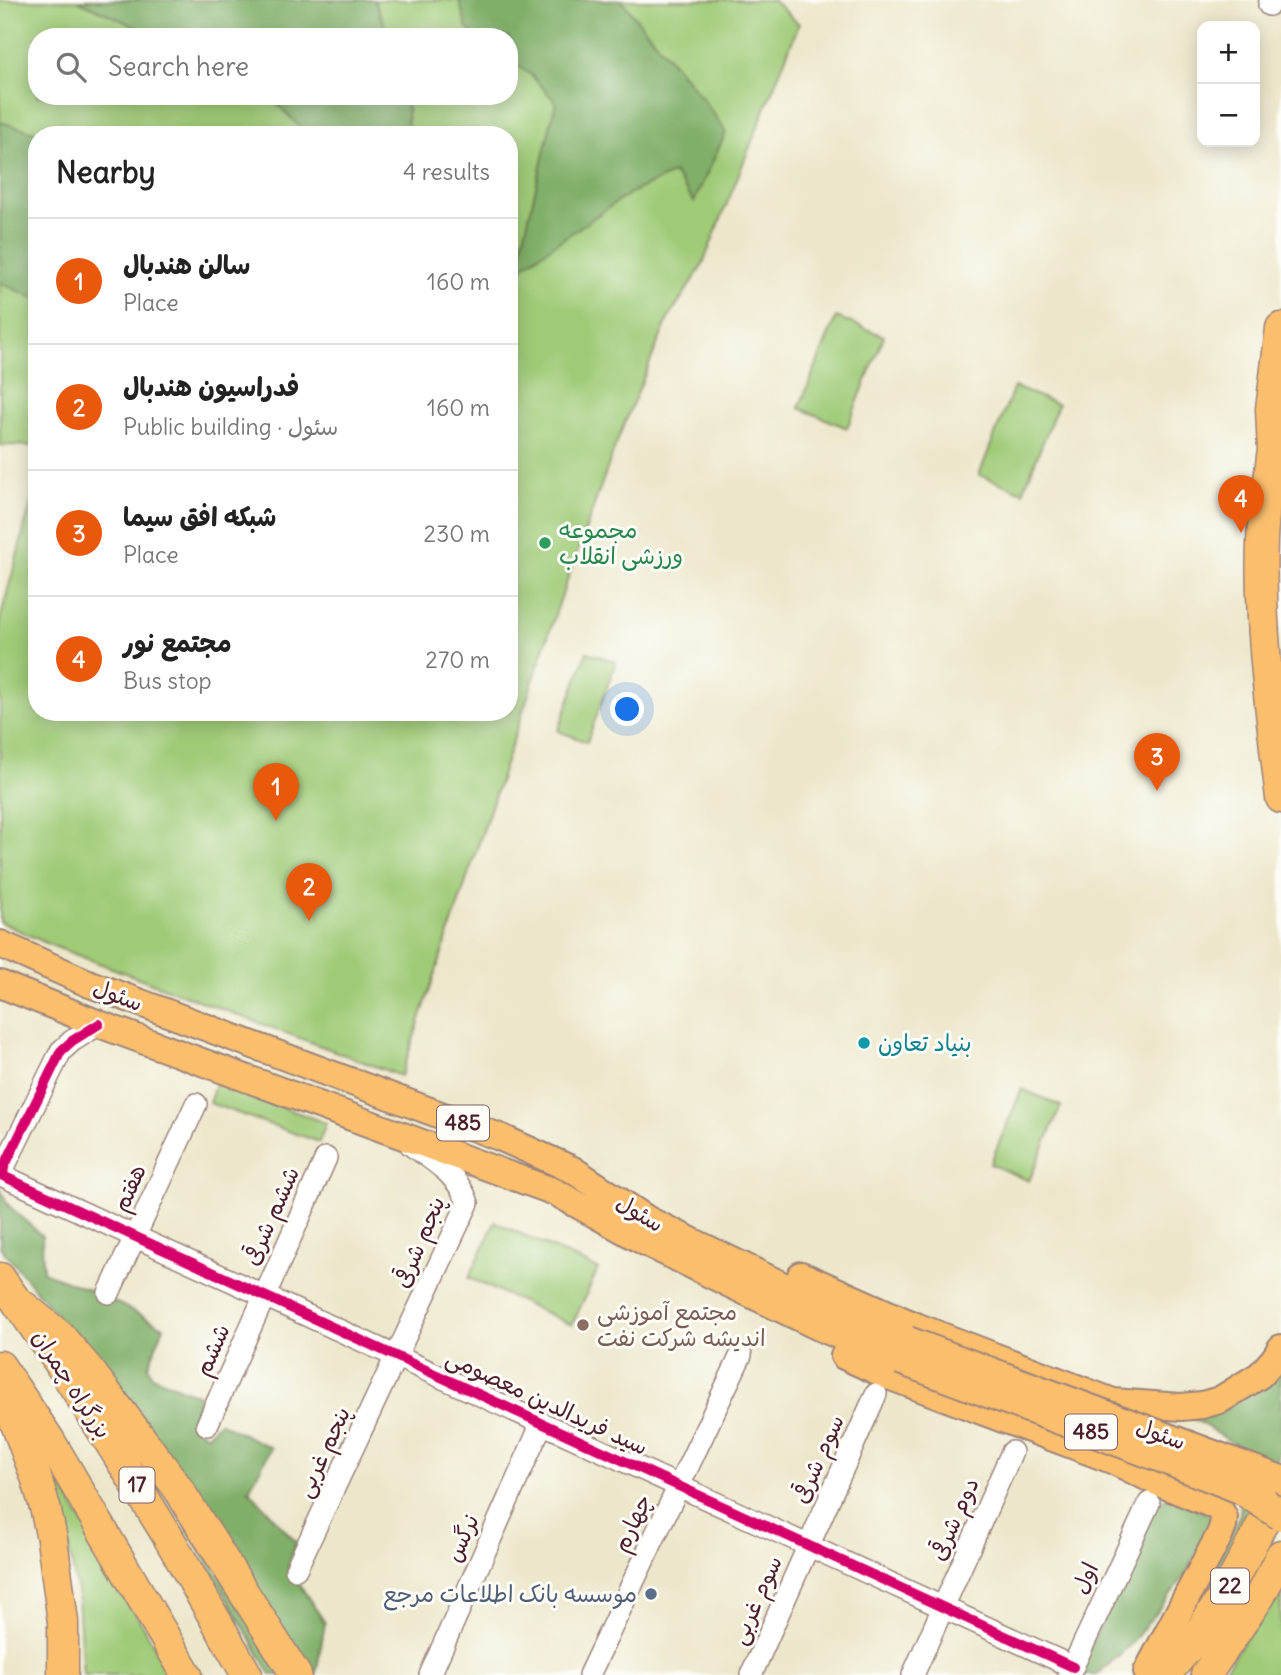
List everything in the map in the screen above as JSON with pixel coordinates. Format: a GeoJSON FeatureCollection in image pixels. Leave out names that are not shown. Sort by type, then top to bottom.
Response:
{"type":"FeatureCollection","features":[{"type":"Feature","properties":{"kind":"highway"},"geometry":{"type":"LineString","coordinates":[[1281,328],[1271,409],[1281,564]]}},
{"type":"Feature","properties":{"kind":"highway"},"geometry":{"type":"LineString","coordinates":[[1272,456],[1262,539],[1262,601],[1281,798]]}},
{"type":"Feature","properties":{"kind":"highway"},"geometry":{"type":"LineString","coordinates":[[9,1289],[60,1336],[89,1370],[177,1487],[296,1675]]}},
{"type":"Feature","properties":{"kind":"highway","name":"بزرگراه چمران"},"geometry":{"type":"LineString","coordinates":[[9,1289],[56,1358],[167,1535],[247,1675]]}},
{"type":"Feature","properties":{"kind":"highway","name":"17"},"geometry":{"type":"LineString","coordinates":[[0,1366],[50,1441],[187,1675]]}},
{"type":"Feature","properties":{"kind":"highway"},"geometry":{"type":"LineString","coordinates":[[0,1382],[36,1477],[52,1539],[63,1622],[63,1675]]}},
{"type":"Feature","properties":{"kind":"highway","name":"22"},"geometry":{"type":"LineString","coordinates":[[1149,1674],[1192,1643],[1227,1591],[1281,1488]]}},
{"type":"Feature","properties":{"kind":"highway"},"geometry":{"type":"LineString","coordinates":[[1247,1493],[1281,1515]]}},
{"type":"Feature","properties":{"kind":"highway","name":"22"},"geometry":{"type":"LineString","coordinates":[[1206,1675],[1260,1596],[1281,1555]]}},
{"type":"Feature","properties":{"kind":"main road","name":"سئول"},"geometry":{"type":"LineString","coordinates":[[0,944],[90,984],[502,1138],[573,1170],[648,1220],[827,1307],[904,1350],[1156,1457],[1281,1505]]}},
{"type":"Feature","properties":{"kind":"main road","name":"سئول"},"geometry":{"type":"LineString","coordinates":[[0,984],[99,1024],[555,1192],[643,1241],[821,1328],[904,1350],[1281,1479]]}},
{"type":"Feature","properties":{"kind":"main road"},"geometry":{"type":"LineString","coordinates":[[573,1170],[913,1325],[1224,1445],[1232,1454],[1235,1466],[1228,1484],[1216,1487],[1112,1460]]}},
{"type":"Feature","properties":{"kind":"main road"},"geometry":{"type":"LineString","coordinates":[[555,1192],[618,1244],[758,1318],[886,1375],[1112,1460],[1218,1507],[1224,1517],[1223,1526],[1149,1674]]}},
{"type":"Feature","properties":{"kind":"main road"},"geometry":{"type":"LineString","coordinates":[[1113,1402],[1181,1407],[1220,1400],[1260,1375],[1281,1348]]}},
{"type":"Feature","properties":{"kind":"street","name":"سید فریدالدین معصومی"},"geometry":{"type":"LineString","coordinates":[[99,1024],[61,1051],[4,1167],[3,1176],[943,1607],[1071,1671]]}},
{"type":"Feature","properties":{"kind":"street","name":"هفتم"},"geometry":{"type":"LineString","coordinates":[[109,1293],[196,1104]]}},
{"type":"Feature","properties":{"kind":"street","name":"پنجم شرقی"},"geometry":{"type":"LineString","coordinates":[[396,1134],[452,1176],[464,1191],[468,1203],[396,1357]]}},
{"type":"Feature","properties":{"kind":"street","name":"ششم شرقی"},"geometry":{"type":"LineString","coordinates":[[264,1296],[326,1158]]}},
{"type":"Feature","properties":{"kind":"street","name":"ششم"},"geometry":{"type":"LineString","coordinates":[[207,1425],[264,1296]]}},
{"type":"Feature","properties":{"kind":"street","name":"چهارم"},"geometry":{"type":"LineString","coordinates":[[589,1675],[741,1354]]}},
{"type":"Feature","properties":{"kind":"street","name":"پنجم غربی"},"geometry":{"type":"LineString","coordinates":[[296,1569],[396,1357]]}},
{"type":"Feature","properties":{"kind":"street","name":"سوم شرقی"},"geometry":{"type":"LineString","coordinates":[[809,1546],[876,1394]]}},
{"type":"Feature","properties":{"kind":"street","name":"نرگس"},"geometry":{"type":"LineString","coordinates":[[430,1675],[542,1423]]}},
{"type":"Feature","properties":{"kind":"street","name":"دوم شرقی"},"geometry":{"type":"LineString","coordinates":[[912,1675],[1012,1452]]}},
{"type":"Feature","properties":{"kind":"street","name":"اول"},"geometry":{"type":"LineString","coordinates":[[1071,1671],[1149,1503]]}},
{"type":"Feature","properties":{"kind":"street","name":"سوم غربی"},"geometry":{"type":"LineString","coordinates":[[751,1675],[809,1546]]}},
{"type":"Feature","properties":{"kind":"green space","name":"مجموعه ورزشی انقلاب"},"geometry":{"type":"Polygon","coordinates":[[[0,0],[773,0],[799,24],[702,266],[668,319],[617,441],[558,606],[401,1076],[53,946],[0,922],[0,620],[28,515],[28,721],[518,721],[518,126],[28,126],[28,446],[0,445],[0,0]]]}},
{"type":"Feature","properties":{"kind":"green space"},"geometry":{"type":"Polygon","coordinates":[[[77,0],[374,0],[386,28],[138,28],[77,0]]]}},
{"type":"Feature","properties":{"kind":"green space"},"geometry":{"type":"Polygon","coordinates":[[[459,0],[621,0],[703,99],[726,132],[694,202],[674,173],[630,193],[526,264],[518,273],[556,102],[531,75],[518,66],[518,28],[467,28],[459,0]]]}},
{"type":"Feature","properties":{"kind":"green space"},"geometry":{"type":"Polygon","coordinates":[[[278,105],[407,105],[408,126],[299,126],[278,105]]]}},
{"type":"Feature","properties":{"kind":"green space"},"geometry":{"type":"Polygon","coordinates":[[[0,122],[28,130],[28,295],[0,283],[0,122]]]}},
{"type":"Feature","properties":{"kind":"green space"},"geometry":{"type":"Polygon","coordinates":[[[836,317],[884,336],[847,428],[799,408],[836,317]]]}},
{"type":"Feature","properties":{"kind":"green space"},"geometry":{"type":"Polygon","coordinates":[[[1014,387],[1058,404],[1023,492],[979,475],[1014,387]]]}},
{"type":"Feature","properties":{"kind":"green space"},"geometry":{"type":"Polygon","coordinates":[[[587,652],[616,662],[587,742],[558,731],[587,652]]]}},
{"type":"Feature","properties":{"kind":"green space"},"geometry":{"type":"Polygon","coordinates":[[[216,1083],[326,1123],[319,1142],[209,1103],[216,1083]]]}},
{"type":"Feature","properties":{"kind":"green space"},"geometry":{"type":"Polygon","coordinates":[[[1022,1089],[1061,1106],[1029,1181],[990,1164],[1022,1089]]]}},
{"type":"Feature","properties":{"kind":"green space"},"geometry":{"type":"Polygon","coordinates":[[[0,1188],[8,1205],[42,1236],[43,1272],[95,1292],[164,1327],[148,1366],[152,1376],[200,1396],[191,1426],[207,1435],[219,1422],[271,1448],[249,1490],[296,1542],[288,1567],[325,1623],[316,1675],[305,1675],[111,1381],[0,1247],[0,1188]]]}},
{"type":"Feature","properties":{"kind":"green space"},"geometry":{"type":"Polygon","coordinates":[[[495,1222],[598,1269],[572,1325],[469,1278],[495,1222]]]}},
{"type":"Feature","properties":{"kind":"green space"},"geometry":{"type":"Polygon","coordinates":[[[1281,1364],[1281,1448],[1275,1466],[1210,1584],[1200,1588],[1240,1514],[1244,1455],[1239,1447],[1188,1415],[1281,1364]]]}},
{"type":"Feature","properties":{"kind":"green space"},"geometry":{"type":"Polygon","coordinates":[[[44,1455],[171,1675],[83,1675],[78,1597],[64,1522],[44,1455]]]}},
{"type":"Feature","properties":{"kind":"green space"},"geometry":{"type":"Polygon","coordinates":[[[145,1455],[281,1675],[271,1675],[145,1455]]]}},
{"type":"Feature","properties":{"kind":"green space"},"geometry":{"type":"Polygon","coordinates":[[[1170,1497],[1215,1516],[1185,1576],[1131,1644],[1097,1675],[1078,1675],[1156,1502],[1170,1497]]]}},
{"type":"Feature","properties":{"kind":"green space"},"geometry":{"type":"Polygon","coordinates":[[[1281,1585],[1281,1675],[1221,1675],[1281,1585]]]}},
{"type":"Feature","properties":{"kind":"cycle path"},"geometry":{"type":"LineString","coordinates":[[99,1024],[61,1051],[4,1167],[3,1176],[1073,1667]]}},
{"type":"Feature","properties":{"kind":"place","name":"مجتمع نور"},"geometry":{"type":"Point","coordinates":[1241,533]}},
{"type":"Feature","properties":{"kind":"place","name":"مجموعه ورزشی انقلاب"},"geometry":{"type":"Point","coordinates":[545,543]}},
{"type":"Feature","properties":{"kind":"place","name":"شبکه افق سیما"},"geometry":{"type":"Point","coordinates":[1157,791]}},
{"type":"Feature","properties":{"kind":"place","name":"سالن هندبال"},"geometry":{"type":"Point","coordinates":[276,821]}},
{"type":"Feature","properties":{"kind":"place","name":"فدراسیون هندبال"},"geometry":{"type":"Point","coordinates":[309,921]}},
{"type":"Feature","properties":{"kind":"place","name":"بنیاد تعاون"},"geometry":{"type":"Point","coordinates":[864,1043]}},
{"type":"Feature","properties":{"kind":"place","name":"مجتمع آموزشی اندیشه شرکت نفت"},"geometry":{"type":"Point","coordinates":[583,1325]}},
{"type":"Feature","properties":{"kind":"place","name":"موسسه بانک اطلاعات مرجع"},"geometry":{"type":"Point","coordinates":[651,1594]}}]}
